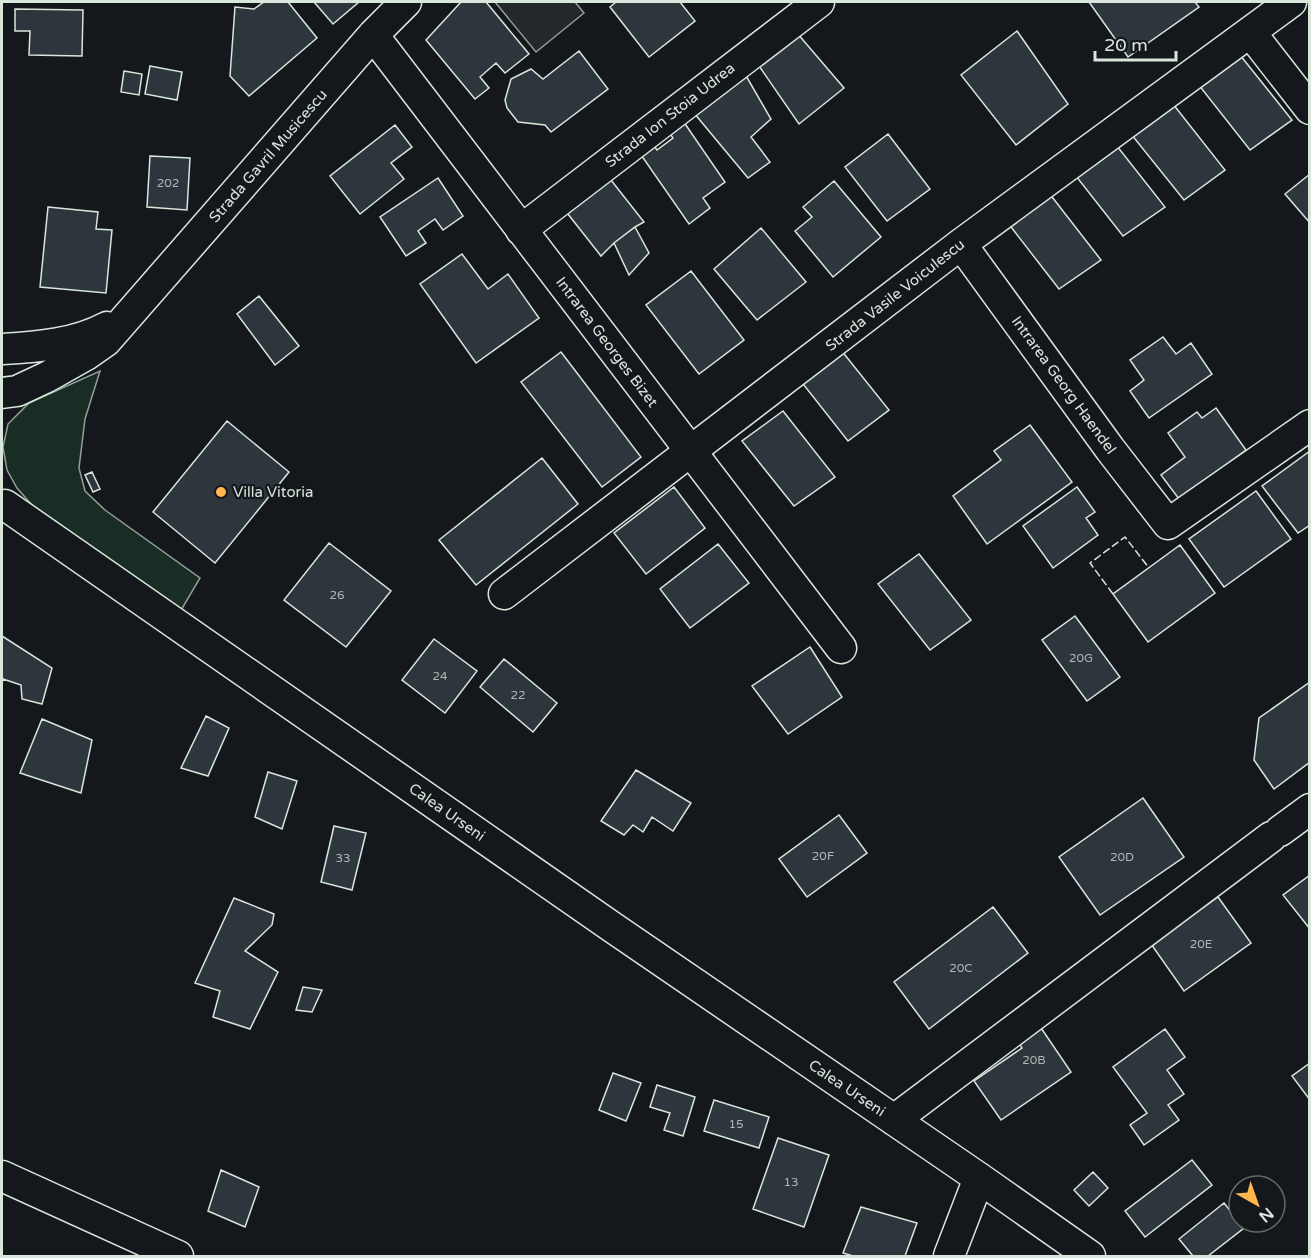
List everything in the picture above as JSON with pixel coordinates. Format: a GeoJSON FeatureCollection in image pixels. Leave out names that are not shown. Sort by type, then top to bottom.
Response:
{"type":"FeatureCollection","features":[{"type":"Feature","properties":{"kind":"street","name":"Strada Gavril Musicescu"},"geometry":{"type":"LineString","coordinates":[[2,393],[17,392],[47,377],[106,341],[373,35],[406,2]]}},
{"type":"Feature","properties":{"kind":"street","name":"Strada Ion Stoia Udrea"},"geometry":{"type":"LineString","coordinates":[[521,230],[819,2]]}},
{"type":"Feature","properties":{"kind":"street","name":"Strada Vasile Voiculescu"},"geometry":{"type":"LineString","coordinates":[[504,594],[961,244],[1291,2]]}},
{"type":"Feature","properties":{"kind":"street"},"geometry":{"type":"LineString","coordinates":[[1250,32],[1310,109]]}},
{"type":"Feature","properties":{"kind":"street","name":"Intrarea Georges Bizet"},"geometry":{"type":"LineString","coordinates":[[373,35],[841,648]]}},
{"type":"Feature","properties":{"kind":"street","name":"Intrarea Georg Haendel"},"geometry":{"type":"LineString","coordinates":[[961,244],[1110,449],[1168,524],[1310,425]]}},
{"type":"Feature","properties":{"kind":"street","name":"Strada Gavril Musicescu"},"geometry":{"type":"LineString","coordinates":[[2,349],[31,348],[72,341],[98,332],[131,314]]}},
{"type":"Feature","properties":{"kind":"street","name":"Calea Urseni"},"geometry":{"type":"LineString","coordinates":[[3,503],[1090,1257]]}},
{"type":"Feature","properties":{"kind":"street","name":"Calea Urseni"},"geometry":{"type":"LineString","coordinates":[[894,1120],[1310,809]]}},
{"type":"Feature","properties":{"kind":"street"},"geometry":{"type":"LineString","coordinates":[[2,1176],[178,1257]]}},
{"type":"Feature","properties":{"kind":"street"},"geometry":{"type":"LineString","coordinates":[[949,1257],[979,1178]]}},
{"type":"Feature","properties":{"kind":"green space"},"geometry":{"type":"Polygon","coordinates":[[[100,371],[85,419],[79,468],[85,491],[105,510],[200,578],[180,612],[39,513],[17,488],[7,470],[3,447],[8,424],[29,403],[100,371]]]}},
{"type":"Feature","properties":{"kind":"shaded area"},"geometry":{"type":"Polygon","coordinates":[[[495,2],[575,2],[584,13],[536,52],[495,2]]]}},
{"type":"Feature","properties":{"kind":"building"},"geometry":{"type":"Polygon","coordinates":[[[264,2],[288,2],[317,38],[249,96],[230,76],[235,7],[254,9],[264,2]]]}},
{"type":"Feature","properties":{"kind":"building"},"geometry":{"type":"Polygon","coordinates":[[[314,2],[359,2],[333,24],[314,2]]]}},
{"type":"Feature","properties":{"kind":"building"},"geometry":{"type":"Polygon","coordinates":[[[461,2],[486,2],[529,54],[505,73],[496,63],[480,77],[489,88],[475,99],[426,40],[461,2]]]}},
{"type":"Feature","properties":{"kind":"building"},"geometry":{"type":"Polygon","coordinates":[[[616,2],[680,2],[695,21],[649,57],[610,7],[616,2]]]}},
{"type":"Feature","properties":{"kind":"building"},"geometry":{"type":"Polygon","coordinates":[[[1089,2],[1195,2],[1199,7],[1128,57],[1089,2]]]}},
{"type":"Feature","properties":{"kind":"building"},"geometry":{"type":"Polygon","coordinates":[[[15,9],[83,10],[82,56],[29,55],[30,31],[15,31],[15,9]]]}},
{"type":"Feature","properties":{"kind":"building"},"geometry":{"type":"Polygon","coordinates":[[[1017,31],[1068,104],[1016,145],[961,75],[1017,31]]]}},
{"type":"Feature","properties":{"kind":"building"},"geometry":{"type":"Polygon","coordinates":[[[797,33],[844,88],[799,124],[757,63],[797,33]]]}},
{"type":"Feature","properties":{"kind":"building"},"geometry":{"type":"Polygon","coordinates":[[[579,51],[608,89],[551,132],[545,125],[518,122],[507,108],[505,100],[511,79],[531,69],[543,79],[579,51]]]}},
{"type":"Feature","properties":{"kind":"building"},"geometry":{"type":"Polygon","coordinates":[[[1240,55],[1292,120],[1250,150],[1198,84],[1240,55]]]}},
{"type":"Feature","properties":{"kind":"building"},"geometry":{"type":"Polygon","coordinates":[[[150,66],[182,72],[177,100],[145,94],[150,66]]]}},
{"type":"Feature","properties":{"kind":"building"},"geometry":{"type":"Polygon","coordinates":[[[124,71],[142,74],[139,95],[121,92],[124,71]]]}},
{"type":"Feature","properties":{"kind":"building"},"geometry":{"type":"Polygon","coordinates":[[[745,74],[771,119],[751,137],[770,162],[748,178],[694,113],[745,74]]]}},
{"type":"Feature","properties":{"kind":"building"},"geometry":{"type":"Polygon","coordinates":[[[1173,104],[1225,170],[1184,200],[1131,134],[1173,104]]]}},
{"type":"Feature","properties":{"kind":"building"},"geometry":{"type":"Polygon","coordinates":[[[681,118],[725,182],[703,198],[710,208],[689,224],[639,152],[652,143],[657,150],[673,138],[666,128],[681,118]]]}},
{"type":"Feature","properties":{"kind":"building"},"geometry":{"type":"Polygon","coordinates":[[[395,125],[412,147],[391,163],[404,179],[360,214],[330,176],[395,125]]]}},
{"type":"Feature","properties":{"kind":"building"},"geometry":{"type":"Polygon","coordinates":[[[888,134],[930,189],[887,221],[845,167],[888,134]]]}},
{"type":"Feature","properties":{"kind":"building"},"geometry":{"type":"Polygon","coordinates":[[[1113,141],[1165,207],[1123,236],[1072,171],[1113,141]]]}},
{"type":"Feature","properties":{"kind":"building"},"geometry":{"type":"Polygon","coordinates":[[[150,156],[190,158],[187,210],[147,207],[150,156]]]}},
{"type":"Feature","properties":{"kind":"building"},"geometry":{"type":"Polygon","coordinates":[[[1310,174],[1310,223],[1285,194],[1310,174]]]}},
{"type":"Feature","properties":{"kind":"building"},"geometry":{"type":"Polygon","coordinates":[[[607,175],[644,222],[614,243],[601,256],[564,209],[607,175]]]}},
{"type":"Feature","properties":{"kind":"building"},"geometry":{"type":"Polygon","coordinates":[[[438,178],[463,216],[443,230],[435,219],[418,231],[426,243],[406,256],[380,217],[438,178]]]}},
{"type":"Feature","properties":{"kind":"building"},"geometry":{"type":"Polygon","coordinates":[[[834,181],[881,237],[833,277],[795,231],[812,217],[803,207],[834,181]]]}},
{"type":"Feature","properties":{"kind":"building"},"geometry":{"type":"Polygon","coordinates":[[[1049,193],[1101,260],[1059,289],[1008,223],[1049,193]]]}},
{"type":"Feature","properties":{"kind":"building"},"geometry":{"type":"Polygon","coordinates":[[[48,207],[98,212],[96,229],[112,230],[106,293],[40,287],[48,207]]]}},
{"type":"Feature","properties":{"kind":"building"},"geometry":{"type":"Polygon","coordinates":[[[635,227],[649,253],[629,275],[614,243],[635,227]]]}},
{"type":"Feature","properties":{"kind":"building"},"geometry":{"type":"Polygon","coordinates":[[[761,228],[806,282],[757,320],[714,269],[761,228]]]}},
{"type":"Feature","properties":{"kind":"building"},"geometry":{"type":"Polygon","coordinates":[[[462,254],[488,289],[508,274],[539,318],[476,363],[420,284],[462,254]]]}},
{"type":"Feature","properties":{"kind":"building"},"geometry":{"type":"Polygon","coordinates":[[[691,271],[744,340],[699,374],[646,305],[691,271]]]}},
{"type":"Feature","properties":{"kind":"building"},"geometry":{"type":"Polygon","coordinates":[[[259,296],[299,346],[275,365],[237,314],[259,296]]]}},
{"type":"Feature","properties":{"kind":"building"},"geometry":{"type":"Polygon","coordinates":[[[1163,337],[1176,354],[1191,343],[1212,374],[1149,418],[1130,391],[1144,380],[1130,360],[1163,337]]]}},
{"type":"Feature","properties":{"kind":"building"},"geometry":{"type":"Polygon","coordinates":[[[837,345],[889,410],[848,441],[796,375],[837,345]]]}},
{"type":"Feature","properties":{"kind":"building"},"geometry":{"type":"Polygon","coordinates":[[[561,352],[641,457],[602,487],[521,382],[561,352]]]}},
{"type":"Feature","properties":{"kind":"building"},"geometry":{"type":"Polygon","coordinates":[[[1216,408],[1246,450],[1179,499],[1161,475],[1185,457],[1168,433],[1197,412],[1202,418],[1216,408]]]}},
{"type":"Feature","properties":{"kind":"building"},"geometry":{"type":"Polygon","coordinates":[[[783,411],[835,477],[794,506],[742,441],[783,411]]]}},
{"type":"Feature","properties":{"kind":"building","name":"Villa Vitoria"},"geometry":{"type":"Polygon","coordinates":[[[227,421],[289,472],[215,563],[153,512],[227,421]]]}},
{"type":"Feature","properties":{"kind":"building"},"geometry":{"type":"Polygon","coordinates":[[[1030,425],[1072,482],[987,544],[953,496],[1001,460],[994,451],[1030,425]]]}},
{"type":"Feature","properties":{"kind":"building"},"geometry":{"type":"Polygon","coordinates":[[[1310,451],[1310,525],[1298,533],[1262,486],[1310,451]]]}},
{"type":"Feature","properties":{"kind":"building"},"geometry":{"type":"Polygon","coordinates":[[[542,458],[578,504],[476,585],[439,540],[542,458]]]}},
{"type":"Feature","properties":{"kind":"building"},"geometry":{"type":"Polygon","coordinates":[[[92,472],[100,489],[93,492],[85,475],[92,472]]]}},
{"type":"Feature","properties":{"kind":"building"},"geometry":{"type":"Polygon","coordinates":[[[674,487],[705,528],[646,574],[614,533],[674,487]]]}},
{"type":"Feature","properties":{"kind":"building"},"geometry":{"type":"Polygon","coordinates":[[[1077,487],[1095,512],[1086,518],[1098,535],[1053,568],[1023,526],[1077,487]]]}},
{"type":"Feature","properties":{"kind":"building"},"geometry":{"type":"Polygon","coordinates":[[[1256,491],[1291,539],[1224,587],[1189,539],[1256,491]]]}},
{"type":"Feature","properties":{"kind":"building"},"geometry":{"type":"Polygon","coordinates":[[[329,543],[391,591],[346,647],[284,600],[329,543]]]}},
{"type":"Feature","properties":{"kind":"building"},"geometry":{"type":"Polygon","coordinates":[[[718,544],[749,583],[690,628],[660,589],[718,544]]]}},
{"type":"Feature","properties":{"kind":"building"},"geometry":{"type":"Polygon","coordinates":[[[1180,545],[1215,593],[1148,642],[1113,594],[1180,545]]]}},
{"type":"Feature","properties":{"kind":"building"},"geometry":{"type":"Polygon","coordinates":[[[919,554],[971,620],[930,650],[878,584],[919,554]]]}},
{"type":"Feature","properties":{"kind":"building"},"geometry":{"type":"Polygon","coordinates":[[[1075,616],[1120,677],[1087,701],[1042,640],[1075,616]]]}},
{"type":"Feature","properties":{"kind":"building"},"geometry":{"type":"Polygon","coordinates":[[[2,636],[52,668],[42,704],[22,699],[21,685],[3,679],[2,683],[2,636]]]}},
{"type":"Feature","properties":{"kind":"building"},"geometry":{"type":"Polygon","coordinates":[[[434,639],[477,671],[445,713],[402,680],[434,639]]]}},
{"type":"Feature","properties":{"kind":"building"},"geometry":{"type":"Polygon","coordinates":[[[810,647],[842,697],[788,734],[752,686],[810,647]]]}},
{"type":"Feature","properties":{"kind":"building"},"geometry":{"type":"Polygon","coordinates":[[[504,659],[557,703],[533,732],[480,687],[504,659]]]}},
{"type":"Feature","properties":{"kind":"building"},"geometry":{"type":"Polygon","coordinates":[[[1310,682],[1310,762],[1274,789],[1254,760],[1259,718],[1310,682]]]}},
{"type":"Feature","properties":{"kind":"building"},"geometry":{"type":"Polygon","coordinates":[[[206,716],[229,728],[208,776],[181,768],[206,716]]]}},
{"type":"Feature","properties":{"kind":"building"},"geometry":{"type":"Polygon","coordinates":[[[42,719],[92,740],[81,793],[20,773],[42,719]]]}},
{"type":"Feature","properties":{"kind":"building"},"geometry":{"type":"Polygon","coordinates":[[[636,770],[691,803],[673,831],[652,817],[643,832],[633,825],[624,835],[601,821],[636,770]]]}},
{"type":"Feature","properties":{"kind":"building"},"geometry":{"type":"Polygon","coordinates":[[[268,772],[297,781],[282,829],[255,817],[268,772]]]}},
{"type":"Feature","properties":{"kind":"building"},"geometry":{"type":"Polygon","coordinates":[[[1143,798],[1184,857],[1100,915],[1059,857],[1143,798]]]}},
{"type":"Feature","properties":{"kind":"building"},"geometry":{"type":"Polygon","coordinates":[[[839,815],[867,853],[807,897],[779,859],[839,815]]]}},
{"type":"Feature","properties":{"kind":"building"},"geometry":{"type":"Polygon","coordinates":[[[334,826],[366,833],[352,890],[321,882],[334,826]]]}},
{"type":"Feature","properties":{"kind":"building"},"geometry":{"type":"Polygon","coordinates":[[[1310,875],[1310,929],[1283,895],[1310,875]]]}},
{"type":"Feature","properties":{"kind":"building"},"geometry":{"type":"Polygon","coordinates":[[[1218,897],[1251,943],[1184,991],[1151,944],[1218,897]]]}},
{"type":"Feature","properties":{"kind":"building"},"geometry":{"type":"Polygon","coordinates":[[[234,898],[274,914],[272,925],[245,951],[278,972],[250,1029],[213,1017],[220,991],[195,983],[234,898]]]}},
{"type":"Feature","properties":{"kind":"building"},"geometry":{"type":"Polygon","coordinates":[[[993,907],[1028,953],[929,1029],[894,982],[993,907]]]}},
{"type":"Feature","properties":{"kind":"building"},"geometry":{"type":"Polygon","coordinates":[[[303,987],[322,990],[312,1012],[296,1010],[303,987]]]}},
{"type":"Feature","properties":{"kind":"building"},"geometry":{"type":"Polygon","coordinates":[[[1037,1022],[1071,1072],[1001,1120],[974,1081],[1022,1048],[1015,1037],[1037,1022]]]}},
{"type":"Feature","properties":{"kind":"building"},"geometry":{"type":"Polygon","coordinates":[[[1165,1029],[1185,1057],[1167,1070],[1184,1094],[1168,1105],[1179,1120],[1144,1145],[1130,1125],[1147,1113],[1113,1067],[1165,1029]]]}},
{"type":"Feature","properties":{"kind":"building"},"geometry":{"type":"Polygon","coordinates":[[[1310,1063],[1310,1100],[1292,1076],[1310,1063]]]}},
{"type":"Feature","properties":{"kind":"building"},"geometry":{"type":"Polygon","coordinates":[[[613,1073],[641,1083],[626,1121],[599,1110],[613,1073]]]}},
{"type":"Feature","properties":{"kind":"building"},"geometry":{"type":"Polygon","coordinates":[[[657,1085],[695,1097],[683,1136],[664,1130],[670,1113],[650,1107],[657,1085]]]}},
{"type":"Feature","properties":{"kind":"building"},"geometry":{"type":"Polygon","coordinates":[[[714,1100],[769,1117],[759,1148],[704,1131],[714,1100]]]}},
{"type":"Feature","properties":{"kind":"building"},"geometry":{"type":"Polygon","coordinates":[[[778,1138],[829,1155],[804,1227],[753,1209],[778,1138]]]}},
{"type":"Feature","properties":{"kind":"building"},"geometry":{"type":"Polygon","coordinates":[[[1192,1160],[1212,1185],[1145,1237],[1125,1211],[1192,1160]]]}},
{"type":"Feature","properties":{"kind":"building"},"geometry":{"type":"Polygon","coordinates":[[[221,1170],[259,1187],[245,1227],[208,1211],[221,1170]]]}},
{"type":"Feature","properties":{"kind":"building"},"geometry":{"type":"Polygon","coordinates":[[[1093,1172],[1108,1188],[1089,1206],[1074,1190],[1093,1172]]]}},
{"type":"Feature","properties":{"kind":"building"},"geometry":{"type":"Polygon","coordinates":[[[1224,1203],[1227,1207],[1227,1234],[1236,1234],[1208,1256],[1193,1256],[1179,1239],[1224,1203]]]}},
{"type":"Feature","properties":{"kind":"building"},"geometry":{"type":"Polygon","coordinates":[[[861,1207],[917,1223],[905,1256],[853,1256],[843,1253],[861,1207]]]}},
{"type":"Feature","properties":{"kind":"fence"},"geometry":{"type":"LineString","coordinates":[[1113,594],[1090,563],[1125,537],[1149,568]]}},
{"type":"Feature","properties":{"kind":"place","name":"Villa Vitoria"},"geometry":{"type":"Point","coordinates":[221,492]}}]}
